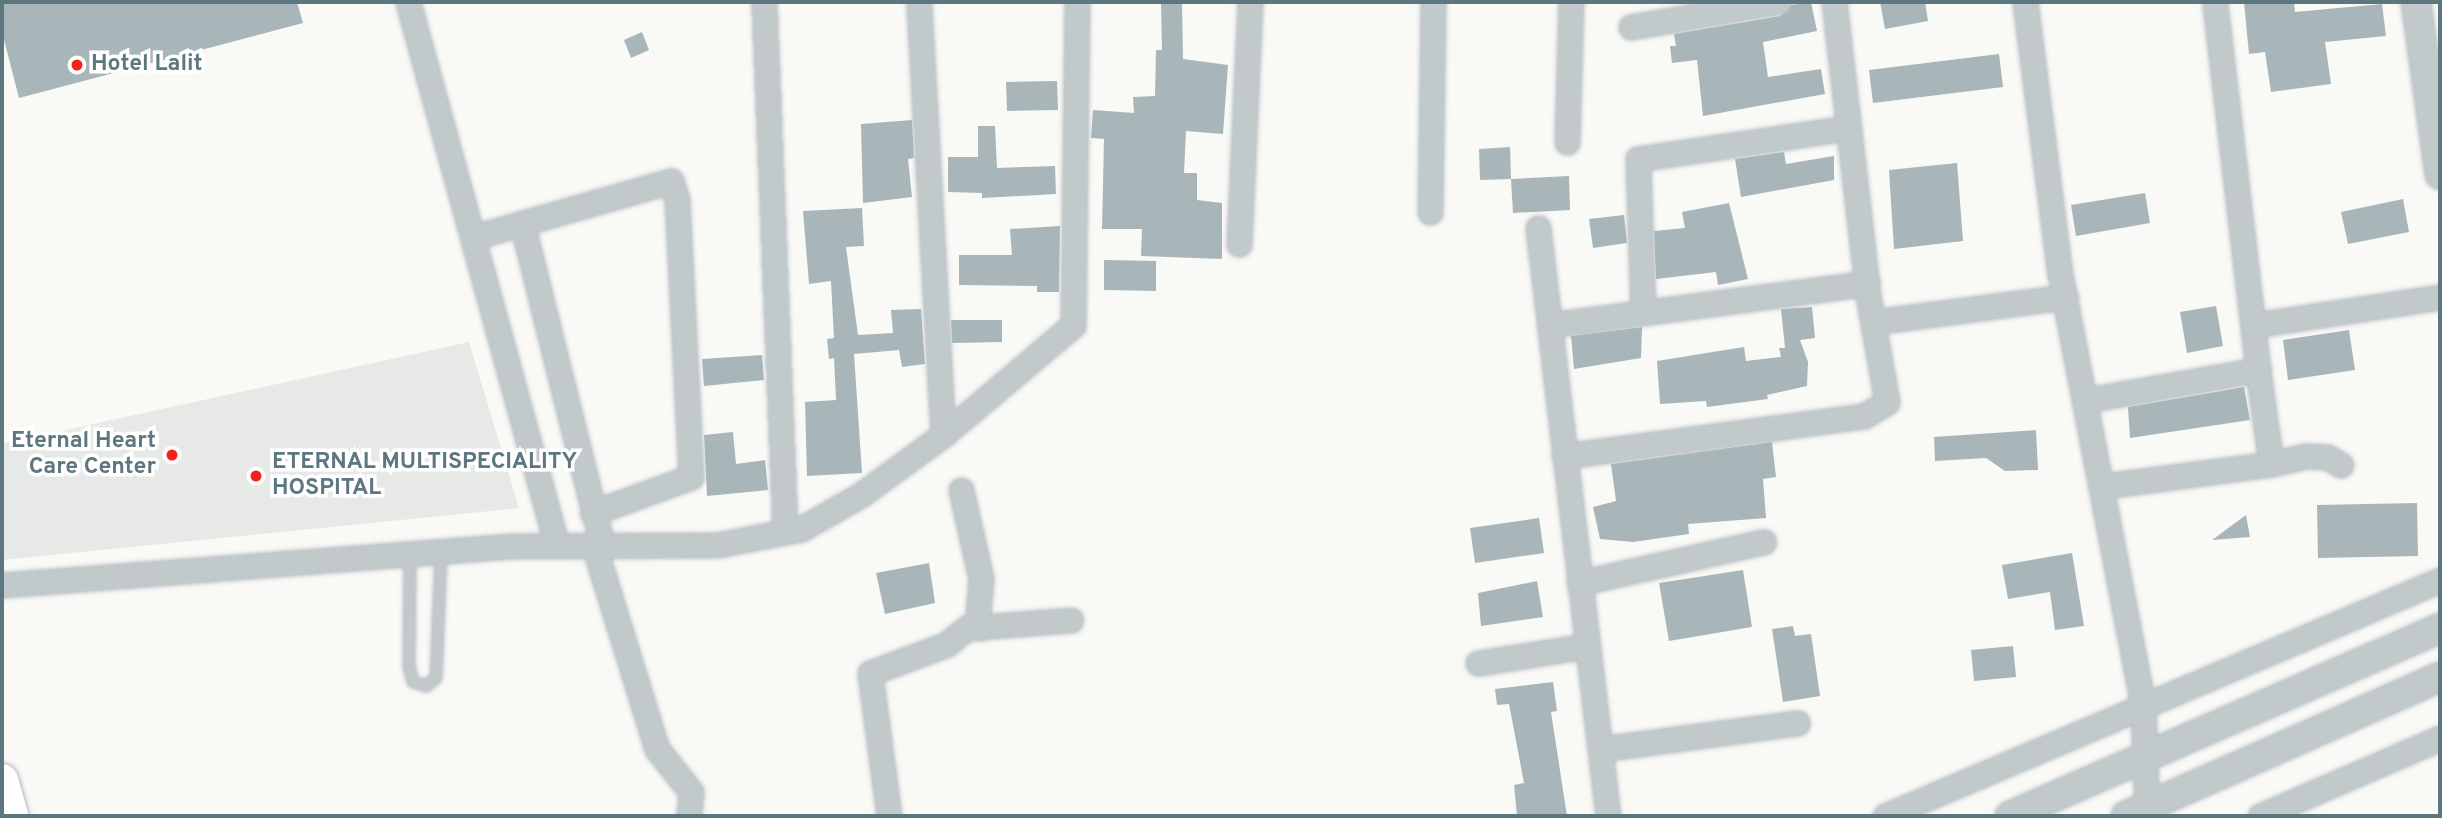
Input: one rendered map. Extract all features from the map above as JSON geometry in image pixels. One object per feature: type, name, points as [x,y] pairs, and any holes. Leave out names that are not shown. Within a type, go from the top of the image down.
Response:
[{"type":"main road","points":[[2,780],[12,816]]},
{"type":"street","points":[[408,2],[556,546]]},
{"type":"street","points":[[764,2],[785,532]]},
{"type":"street","points":[[919,2],[943,435]]},
{"type":"street","points":[[2,585],[441,551],[556,546],[599,548],[717,545],[801,529],[862,494],[943,435],[1073,325],[1077,2]]},
{"type":"street","points":[[1239,244],[1250,2]]},
{"type":"street","points":[[1430,212],[1433,2]]},
{"type":"street","points":[[1567,142],[1570,2]]},
{"type":"street","points":[[1631,27],[1778,2]]},
{"type":"street","points":[[1564,456],[1864,416],[1887,402],[1867,282],[1834,2]]},
{"type":"street","points":[[2025,2],[2065,297],[2104,486],[2143,706],[2146,754],[2140,813]]},
{"type":"street","points":[[2215,2],[2271,464]]},
{"type":"street","points":[[2416,2],[2440,174]]},
{"type":"street","points":[[1643,313],[1638,159],[1849,128]]},
{"type":"street","points":[[474,237],[671,181],[677,200],[691,477],[592,513]]},
{"type":"street","points":[[522,223],[599,548],[657,749],[691,792],[689,816]]},
{"type":"street","points":[[1538,228],[1608,816]]},
{"type":"street","points":[[1550,325],[1867,282]]},
{"type":"street","points":[[1873,322],[2065,297]]},
{"type":"street","points":[[2255,325],[2440,297]]},
{"type":"street","points":[[2087,400],[2258,370]]},
{"type":"street","points":[[2104,486],[2271,464],[2307,456],[2327,457],[2341,465]]},
{"type":"street","points":[[961,490],[981,579],[977,625],[981,628]]},
{"type":"street","points":[[1579,583],[1763,542]]},
{"type":"street","points":[[1885,816],[2440,580]]},
{"type":"street","points":[[889,816],[870,673],[947,644],[967,628],[1071,620]]},
{"type":"street","points":[[2010,816],[2146,754],[2440,628]]},
{"type":"street","points":[[1478,663],[1587,646]]},
{"type":"street","points":[[2140,813],[2440,677]]},
{"type":"street","points":[[1601,749],[1797,723]]},
{"type":"street","points":[[2260,816],[2440,738]]},
{"type":"lane","points":[[410,554],[409,666],[413,682],[426,687],[436,678],[441,551]]},
{"type":"shaded area","name":"ETERNAL MULTISPECIALITY HOSPITAL","points":[[469,342],[519,508],[2,560],[2,444]]},
{"type":"building","name":"Hotel Lalit","points":[[2,2],[297,2],[303,23],[19,98],[2,32]]},
{"type":"building","points":[[1161,2],[1182,2],[1183,59],[1228,65],[1223,134],[1186,131],[1184,173],[1197,173],[1197,200],[1222,203],[1222,259],[1141,256],[1142,229],[1102,229],[1104,139],[1091,138],[1093,110],[1134,113],[1133,97],[1155,96],[1156,50],[1162,50]]},
{"type":"building","points":[[1811,2],[1817,31],[1763,42],[1768,77],[1821,69],[1825,94],[1703,116],[1697,60],[1672,63],[1670,46],[1676,46],[1674,34],[1780,16],[1791,5]]},
{"type":"building","points":[[1880,2],[1925,2],[1928,21],[1885,29]]},
{"type":"building","points":[[2244,2],[2294,2],[2295,12],[2382,4],[2386,36],[2325,42],[2331,84],[2271,92],[2265,52],[2249,54]]},
{"type":"building","points":[[642,32],[649,50],[631,58],[624,40]]},
{"type":"building","points":[[1999,54],[2003,87],[1873,103],[1869,70]]},
{"type":"building","points":[[1057,81],[1058,110],[1007,111],[1006,82]]},
{"type":"building","points":[[912,120],[914,158],[908,159],[912,197],[863,203],[861,124]]},
{"type":"building","points":[[978,126],[995,126],[997,168],[1055,166],[1056,194],[982,198],[982,193],[948,192],[948,157],[978,157]]},
{"type":"building","points":[[1510,147],[1511,179],[1480,180],[1479,149]]},
{"type":"building","points":[[1784,152],[1786,164],[1834,156],[1834,180],[1741,197],[1735,159]]},
{"type":"building","points":[[1957,163],[1963,241],[1894,249],[1889,170]]},
{"type":"building","points":[[1569,176],[1570,210],[1513,213],[1511,179]]},
{"type":"building","points":[[2145,193],[2150,223],[2076,236],[2071,205]]},
{"type":"building","points":[[2403,199],[2409,232],[2348,244],[2341,212]]},
{"type":"building","points":[[1729,203],[1748,279],[1718,285],[1716,272],[1656,279],[1654,231],[1685,228],[1682,212]]},
{"type":"building","points":[[862,208],[864,246],[846,247],[858,335],[893,333],[891,310],[921,309],[925,364],[902,367],[899,350],[854,354],[862,473],[807,476],[805,402],[836,400],[834,358],[829,359],[827,339],[834,338],[831,281],[809,284],[803,211]]},
{"type":"building","points":[[1624,215],[1627,243],[1593,248],[1589,219]]},
{"type":"building","points":[[1060,226],[1059,292],[1037,292],[1037,286],[959,285],[959,255],[1012,255],[1010,229]]},
{"type":"building","points":[[1104,260],[1156,261],[1156,291],[1104,290]]},
{"type":"building","points":[[2216,306],[2223,346],[2187,353],[2180,312]]},
{"type":"building","points":[[1812,307],[1815,338],[1800,340],[1808,362],[1807,386],[1767,395],[1768,399],[1707,407],[1706,401],[1660,404],[1657,361],[1744,347],[1746,361],[1781,357],[1779,348],[1785,348],[1781,309]]},
{"type":"building","points":[[951,320],[1002,320],[1002,342],[952,343]]},
{"type":"building","points":[[1642,327],[1641,358],[1574,369],[1571,336]]},
{"type":"building","points":[[2349,330],[2355,370],[2288,380],[2283,340]]},
{"type":"building","points":[[762,355],[764,380],[704,386],[702,359]]},
{"type":"building","points":[[2244,387],[2250,420],[2130,438],[2128,407]]},
{"type":"building","points":[[2036,430],[2038,470],[2005,471],[1986,458],[1935,461],[1934,437]]},
{"type":"building","points":[[733,432],[736,464],[765,460],[768,490],[707,496],[704,435]]},
{"type":"building","points":[[1772,442],[1776,477],[1763,479],[1766,518],[1688,524],[1689,534],[1633,542],[1600,539],[1593,507],[1616,501],[1611,464]]},
{"type":"building","points":[[2417,503],[2418,556],[2318,558],[2317,505]]},
{"type":"building","points":[[2246,515],[2250,537],[2212,540]]},
{"type":"building","points":[[1539,518],[1544,553],[1475,563],[1470,528]]},
{"type":"building","points":[[2072,553],[2084,626],[2055,630],[2050,592],[2008,599],[2002,565]]},
{"type":"building","points":[[929,563],[935,603],[885,614],[876,573]]},
{"type":"building","points":[[1743,570],[1752,627],[1669,641],[1659,583]]},
{"type":"building","points":[[1537,581],[1543,617],[1481,626],[1478,593]]},
{"type":"building","points":[[1793,626],[1795,636],[1811,634],[1820,696],[1783,702],[1772,629]]},
{"type":"building","points":[[2013,646],[2016,677],[1974,681],[1971,650]]},
{"type":"building","points":[[1553,682],[1557,711],[1551,712],[1567,816],[1517,816],[1514,785],[1524,783],[1509,704],[1497,705],[1495,689]]},
{"type":"place","name":"Hotel Lalit","points":[[77,65]]},
{"type":"place","name":"Eternal Heart Care Center","points":[[172,455]]},
{"type":"place","name":"ETERNAL MULTISPECIALITY HOSPITAL","points":[[256,476]]}]
